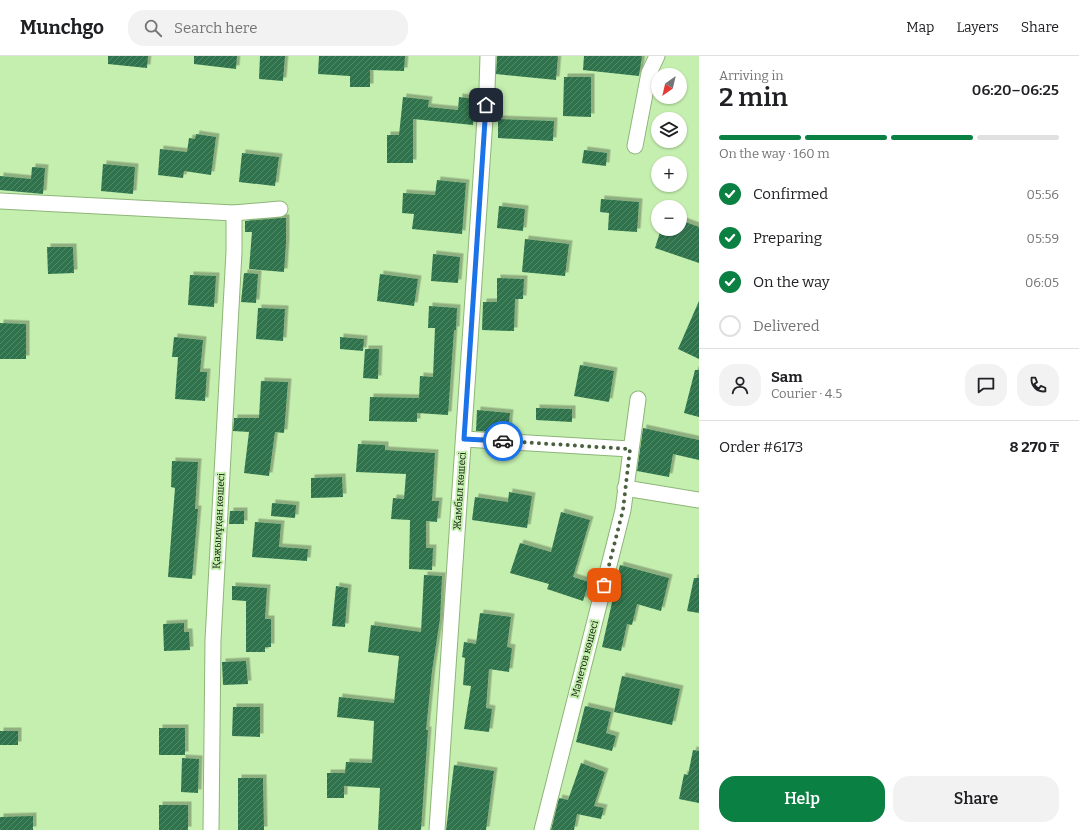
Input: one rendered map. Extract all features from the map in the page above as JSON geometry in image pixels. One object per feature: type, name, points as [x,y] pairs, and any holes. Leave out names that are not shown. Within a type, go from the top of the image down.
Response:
[{"type":"street","name":"Жамбыл көшесі","points":[[437,830],[464,439],[488,56]]},
{"type":"street","points":[[635,146],[649,73],[657,56]]},
{"type":"street","points":[[0,201],[234,213],[280,209]]},
{"type":"street","name":"Қажымұқан көшесі","points":[[211,830],[213,640],[234,252],[234,213]]},
{"type":"street","name":"Мәметов көшесі","points":[[542,830],[623,510],[630,449],[638,399]]},
{"type":"street","points":[[464,439],[630,449]]},
{"type":"street","points":[[625,488],[699,500]]},
{"type":"building","points":[[108,56],[148,56],[147,68],[108,64]]},
{"type":"building","points":[[194,56],[237,56],[236,69],[194,64]]},
{"type":"building","points":[[260,56],[285,56],[283,81],[259,79]]},
{"type":"building","points":[[319,56],[405,56],[404,71],[370,70],[370,87],[350,87],[350,76],[318,74]]},
{"type":"building","points":[[497,56],[558,56],[556,80],[496,74]]},
{"type":"building","points":[[584,56],[642,56],[639,76],[583,70]]},
{"type":"building","points":[[564,77],[591,77],[591,117],[563,116]]},
{"type":"building","points":[[403,97],[429,100],[428,107],[458,110],[459,97],[475,99],[473,125],[413,119],[413,163],[387,163],[387,135],[399,135]]},
{"type":"building","points":[[498,119],[554,121],[553,141],[498,138]]},
{"type":"building","points":[[196,134],[216,137],[211,175],[184,171],[183,178],[158,175],[160,149],[187,152],[189,138],[195,139]]},
{"type":"building","points":[[584,150],[607,153],[606,166],[582,163]]},
{"type":"building","points":[[242,153],[279,157],[275,186],[239,182]]},
{"type":"building","points":[[103,164],[135,167],[133,194],[101,191]]},
{"type":"building","points":[[32,167],[45,168],[43,194],[0,190],[0,176],[31,179]]},
{"type":"building","points":[[437,180],[466,183],[462,234],[412,229],[414,214],[402,213],[403,193],[435,195]]},
{"type":"building","points":[[601,199],[639,202],[637,232],[608,230],[609,213],[600,212]]},
{"type":"building","points":[[499,206],[525,209],[523,231],[497,228]]},
{"type":"building","points":[[286,218],[284,272],[249,269],[252,232],[245,232],[245,221]]},
{"type":"building","points":[[687,223],[699,227],[699,263],[655,248],[659,236],[687,236]]},
{"type":"building","points":[[525,239],[569,244],[565,276],[522,272]]},
{"type":"building","points":[[47,247],[73,247],[74,273],[48,274]]},
{"type":"building","points":[[433,254],[460,257],[458,283],[431,281]]},
{"type":"building","points":[[244,273],[258,274],[256,303],[241,302]]},
{"type":"building","points":[[380,274],[418,279],[414,306],[377,301]]},
{"type":"building","points":[[190,275],[216,276],[214,307],[188,305]]},
{"type":"building","points":[[497,278],[524,279],[523,299],[515,299],[514,331],[482,330],[483,302],[497,302]]},
{"type":"building","points":[[699,301],[699,359],[678,349]]},
{"type":"building","points":[[429,306],[457,308],[448,415],[417,413],[417,422],[369,421],[370,397],[419,398],[420,376],[433,377],[435,328],[428,328]]},
{"type":"building","points":[[258,308],[285,309],[283,341],[256,339]]},
{"type":"building","points":[[0,323],[26,324],[26,359],[0,359]]},
{"type":"building","points":[[174,337],[203,340],[200,372],[207,372],[205,401],[175,399],[178,357],[172,357]]},
{"type":"building","points":[[340,337],[364,339],[363,351],[340,349]]},
{"type":"building","points":[[365,349],[379,349],[378,379],[363,378]]},
{"type":"building","points":[[580,365],[614,371],[609,402],[574,396]]},
{"type":"building","points":[[695,370],[699,370],[699,417],[684,413]]},
{"type":"building","points":[[261,381],[288,382],[284,433],[275,432],[269,476],[244,473],[249,432],[233,431],[234,418],[259,418]]},
{"type":"building","points":[[536,408],[572,409],[572,422],[536,420]]},
{"type":"building","points":[[477,410],[510,413],[508,433],[476,431]]},
{"type":"building","points":[[643,428],[699,440],[699,460],[673,454],[669,477],[637,471]]},
{"type":"building","points":[[358,444],[385,445],[385,450],[435,453],[432,501],[439,501],[437,522],[426,521],[426,548],[433,548],[432,570],[409,569],[410,520],[391,519],[393,498],[404,499],[406,474],[356,472]]},
{"type":"building","points":[[172,461],[198,462],[195,509],[198,509],[192,579],[168,577],[175,488],[171,487]]},
{"type":"building","points":[[342,477],[343,497],[311,498],[311,478]]},
{"type":"building","points":[[509,492],[532,496],[527,528],[472,520],[475,497],[508,502]]},
{"type":"building","points":[[272,503],[296,505],[295,518],[271,516]]},
{"type":"building","points":[[230,511],[244,511],[244,524],[229,524]]},
{"type":"building","points":[[561,512],[590,520],[573,577],[589,582],[583,601],[547,589],[549,584],[510,573],[520,543],[551,552]]},
{"type":"building","points":[[255,522],[281,524],[279,547],[308,549],[307,561],[252,557]]},
{"type":"building","points":[[620,565],[669,578],[661,611],[637,604],[632,625],[627,624],[621,651],[602,647]]},
{"type":"building","points":[[424,575],[442,576],[440,619],[432,671],[426,730],[428,730],[421,830],[378,830],[380,788],[344,786],[344,798],[327,798],[327,773],[345,773],[346,762],[372,763],[374,721],[337,717],[339,697],[394,703],[399,656],[368,652],[371,625],[421,632]]},
{"type":"building","points":[[694,578],[699,578],[699,613],[687,611]]},
{"type":"building","points":[[232,586],[267,588],[265,619],[271,619],[271,647],[265,647],[265,652],[246,652],[246,601],[232,600]]},
{"type":"building","points":[[336,586],[348,588],[345,627],[332,626]]},
{"type":"building","points":[[480,613],[511,617],[507,647],[512,648],[509,672],[489,669],[486,708],[492,709],[489,732],[464,729],[471,686],[463,685],[465,658],[462,657],[464,642],[476,644]]},
{"type":"building","points":[[184,623],[184,632],[189,632],[190,650],[164,651],[163,624]]},
{"type":"building","points":[[246,661],[248,684],[223,685],[222,662]]},
{"type":"building","points":[[622,676],[680,689],[672,725],[614,712]]},
{"type":"building","points":[[585,706],[611,712],[606,733],[616,736],[612,751],[576,742]]},
{"type":"building","points":[[233,707],[260,707],[260,737],[232,736]]},
{"type":"building","points":[[159,728],[185,728],[185,755],[159,755]]},
{"type":"building","points":[[0,731],[18,731],[18,745],[0,745]]},
{"type":"building","points":[[693,750],[699,751],[699,803],[679,799],[684,774],[688,775]]},
{"type":"building","points":[[182,758],[199,759],[198,793],[181,792]]},
{"type":"building","points":[[581,763],[605,772],[594,806],[604,808],[601,819],[577,814],[574,830],[551,830],[559,798],[568,800]]},
{"type":"building","points":[[454,765],[494,771],[486,830],[446,830]]},
{"type":"building","points":[[238,778],[263,778],[264,830],[238,830]]},
{"type":"building","points":[[159,805],[188,805],[188,830],[159,830]]},
{"type":"building","points":[[33,816],[33,830],[0,830],[0,817]]},
{"type":"way so far","points":[[503,441],[630,449],[623,510],[604,585]]},
{"type":"route","points":[[486,105],[464,439],[503,441]]}]
